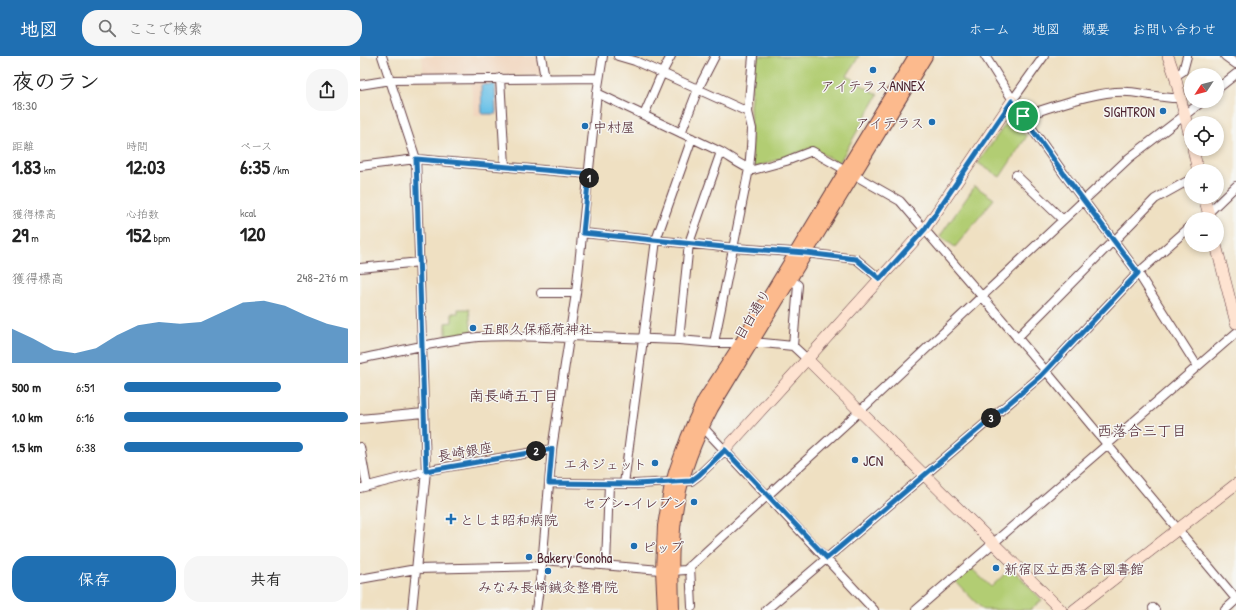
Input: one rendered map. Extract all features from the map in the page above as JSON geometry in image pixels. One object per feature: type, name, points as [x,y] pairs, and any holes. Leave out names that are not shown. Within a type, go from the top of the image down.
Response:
[{"type":"main road","name":"目白通り","points":[[664,610],[667,570],[678,499],[677,482],[695,442],[699,422],[712,408],[746,343],[850,172],[915,56]]},
{"type":"main road","name":"目白通り","points":[[850,172],[926,56]]},
{"type":"main road","name":"目白通り","points":[[746,343],[790,279],[801,253]]},
{"type":"main road","name":"目白通り","points":[[667,570],[673,610]]},
{"type":"street","points":[[382,56],[416,159],[426,471],[412,610]]},
{"type":"street","points":[[541,56],[545,78]]},
{"type":"street","points":[[536,610],[542,563],[552,449],[576,293],[597,93],[603,56]]},
{"type":"street","points":[[618,56],[635,61],[748,112]]},
{"type":"street","points":[[644,115],[671,56]]},
{"type":"street","points":[[681,133],[698,89],[715,56]]},
{"type":"street","points":[[714,344],[749,169],[752,129],[748,112],[753,56]]},
{"type":"street","points":[[985,56],[1012,101],[1138,273],[1197,366]]},
{"type":"street","points":[[549,483],[624,484],[677,482],[691,481],[699,475],[725,450],[808,360],[925,229],[1044,56]]},
{"type":"street","points":[[1168,56],[1175,76],[1185,116],[1195,108]]},
{"type":"street","points":[[1175,76],[1183,71],[1187,56]]},
{"type":"street","points":[[1225,56],[1236,64]]},
{"type":"street","points":[[1224,84],[1236,74]]},
{"type":"street","points":[[500,78],[505,166]]},
{"type":"street","points":[[360,85],[391,80],[599,78]]},
{"type":"street","points":[[1023,116],[1062,104],[1105,94],[1128,92],[1180,98]]},
{"type":"street","points":[[597,93],[721,152],[749,169],[753,170],[786,162],[812,151],[900,201],[1046,371],[1236,600],[1224,610]]},
{"type":"street","points":[[360,579],[416,569],[542,563],[686,570],[860,411],[1084,200],[1142,148],[1184,117]]},
{"type":"street","points":[[624,484],[656,240],[692,138]]},
{"type":"street","points":[[679,340],[689,243],[721,152]]},
{"type":"street","points":[[360,166],[416,159],[589,174]]},
{"type":"street","points":[[1016,175],[1063,220]]},
{"type":"street","points":[[1017,338],[1155,199],[1184,183]]},
{"type":"street","points":[[1212,212],[1236,186]]},
{"type":"street","points":[[766,610],[1046,371],[1138,273],[1184,232]]},
{"type":"street","points":[[583,233],[856,259],[880,279]]},
{"type":"street","points":[[1218,252],[1236,323]]},
{"type":"street","points":[[360,268],[420,262]]},
{"type":"street","points":[[790,279],[798,285],[793,346]]},
{"type":"street","points":[[541,293],[576,293]]},
{"type":"street","points":[[916,610],[1236,333]]},
{"type":"street","points":[[360,359],[422,346],[477,337],[527,336],[679,340],[714,344],[746,343],[793,346],[925,474],[1061,610]]},
{"type":"street","points":[[360,419],[424,413]]},
{"type":"street","points":[[699,422],[874,610]]},
{"type":"street","points":[[360,447],[363,487]]},
{"type":"street","name":"長崎銀座","points":[[363,487],[426,471],[552,449]]},
{"type":"street","points":[[606,565],[610,484]]},
{"type":"street","points":[[1074,610],[1236,484]]},
{"type":"street","points":[[690,566],[692,607]]},
{"type":"shaded area","points":[[422,56],[537,56],[541,74],[424,76]]},
{"type":"shaded area","points":[[498,81],[499,115],[474,116],[471,84],[475,82]]},
{"type":"green space","points":[[755,56],[859,56],[847,76],[878,95],[839,163],[811,148],[753,168],[750,107]]},
{"type":"green space","points":[[1007,122],[1027,136],[1000,177],[978,163]]},
{"type":"green space","points":[[975,186],[994,199],[955,247],[940,236]]},
{"type":"green space","points":[[458,309],[469,309],[472,335],[446,339],[446,323],[452,322],[452,313],[458,313]]},
{"type":"green space","points":[[970,567],[991,587],[1011,568],[1042,600],[1030,610],[983,610],[955,581]]},
{"type":"water","points":[[495,84],[496,114],[482,114],[481,85]]},
{"type":"place","name":"アイテラスANNEX","points":[[873,70]]},
{"type":"place","name":"SIGHTRON","points":[[1163,111]]},
{"type":"place","name":"アイテラス","points":[[932,122]]},
{"type":"place","name":"中村屋","points":[[585,126]]},
{"type":"place","name":"五郎久保稲荷神社","points":[[473,328]]},
{"type":"place","name":"JCN","points":[[855,460]]},
{"type":"place","name":"エネジェット","points":[[655,463]]},
{"type":"place","name":"セブン-イレブン","points":[[694,502]]},
{"type":"place","name":"としま昭和病院","points":[[451,519]]},
{"type":"place","name":"ピップ","points":[[634,546]]},
{"type":"place","name":"Bakery Conoha","points":[[529,557]]},
{"type":"place","name":"新宿区立西落合図書館","points":[[996,568]]},
{"type":"place","name":"みなみ長崎鍼灸整骨院","points":[[548,571]]},
{"type":"district","name":"南長崎五丁目","points":[[514,395]]},
{"type":"district","name":"西落合三丁目","points":[[1142,430]]},
{"type":"route","points":[[1012,101],[1023,116],[1138,273],[1041,376],[827,558],[725,450],[691,481],[636,484],[549,483],[552,449],[426,471],[416,159],[589,174],[583,233],[734,248],[806,253],[856,259],[880,279],[925,229],[1012,101]]}]
